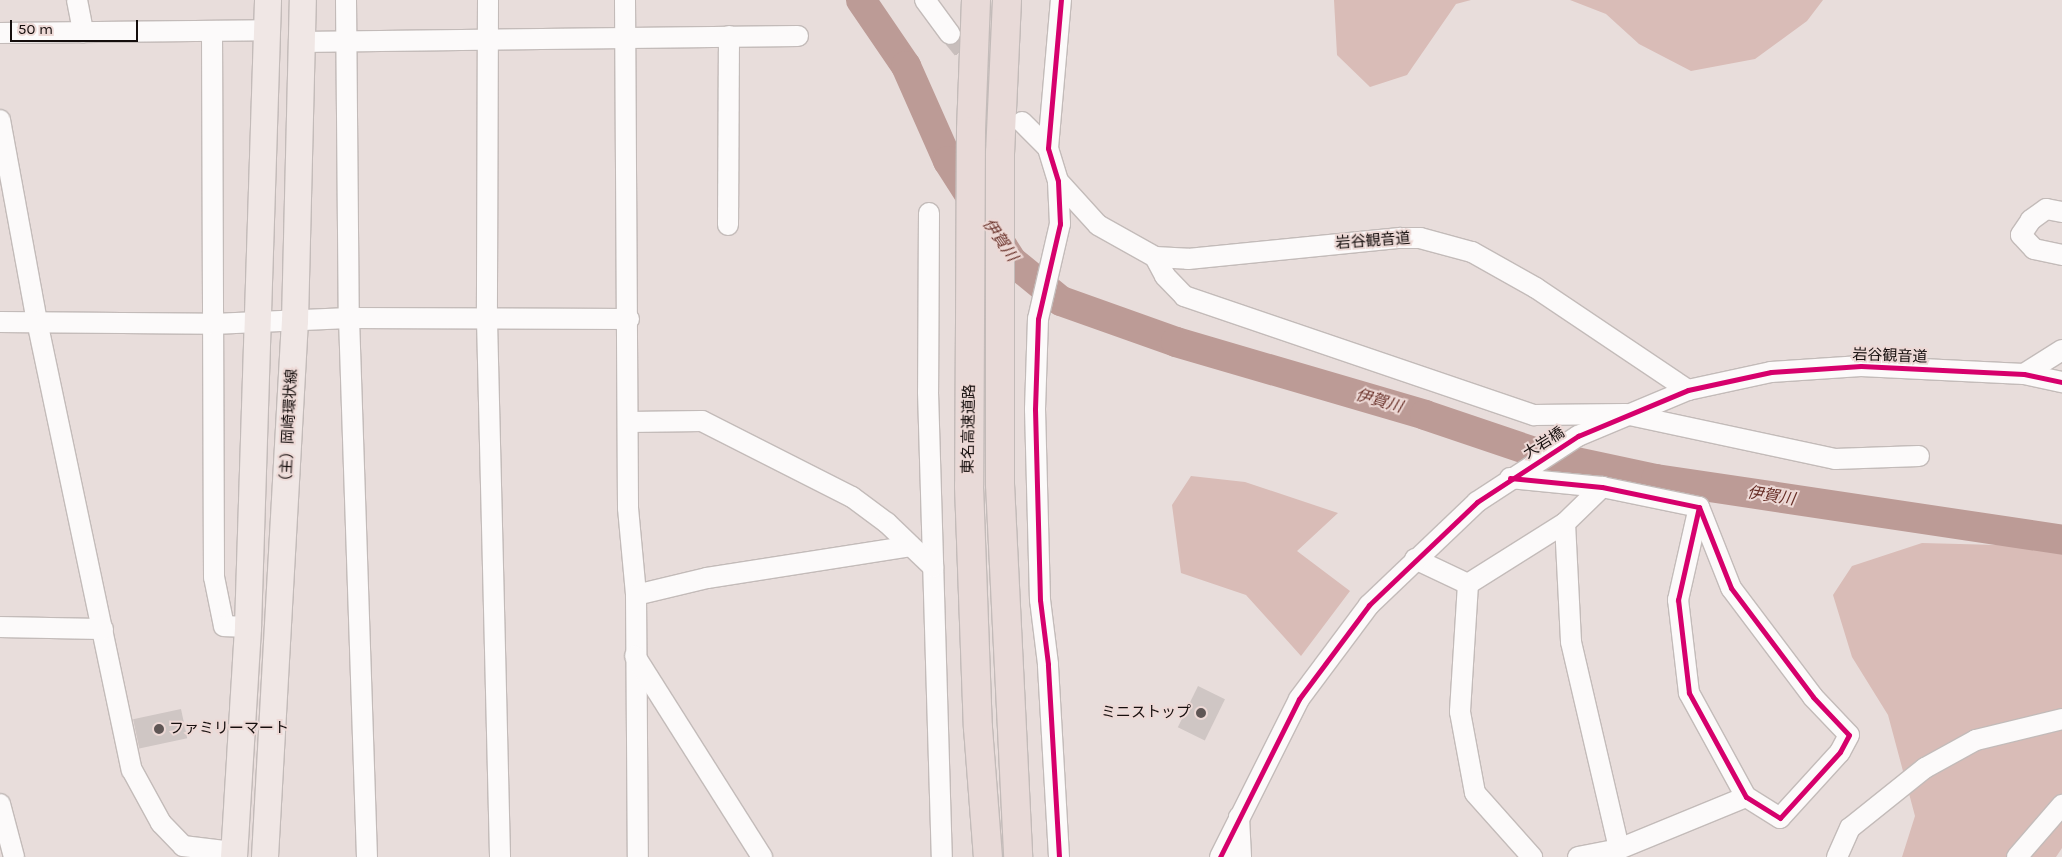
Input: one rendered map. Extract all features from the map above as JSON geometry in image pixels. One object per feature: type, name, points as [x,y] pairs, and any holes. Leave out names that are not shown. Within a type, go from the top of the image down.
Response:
[{"type":"highway","name":"東名高速道路","points":[[976,0],[971,131],[972,235],[969,486],[978,728],[988,857]]},
{"type":"highway","name":"東名高速道路","points":[[1007,0],[1000,153],[1000,484],[1018,857]]},
{"type":"main road","points":[[233,855],[248,627],[260,322],[268,0]]},
{"type":"main road","name":"（主）岡崎環状線","points":[[266,857],[296,321],[300,42],[303,0]]},
{"type":"street","points":[[77,0],[83,32]]},
{"type":"street","points":[[346,0],[349,318],[367,857]]},
{"type":"street","points":[[488,0],[487,320],[500,857]]},
{"type":"street","points":[[625,0],[629,319],[628,508],[636,595],[638,857]]},
{"type":"street","points":[[925,0],[950,34]]},
{"type":"street","points":[[1059,857],[1048,664],[1040,600],[1035,409],[1038,319],[1057,251],[1058,181],[1048,148],[1062,0]]},
{"type":"street","points":[[0,33],[267,30]]},
{"type":"street","points":[[212,31],[214,577],[224,626],[248,627]]},
{"type":"street","points":[[728,36],[728,225]]},
{"type":"street","points":[[300,42],[798,36]]},
{"type":"street","points":[[0,120],[37,321],[132,770],[161,823],[184,852],[233,855]]},
{"type":"street","points":[[1022,122],[1048,148]]},
{"type":"street","name":"岩谷観音道","points":[[1058,181],[1098,225],[1155,257],[1188,259],[1400,238],[1438,242],[1472,252],[1536,288],[1688,390],[1771,372],[1861,366],[2024,374],[2062,382]]},
{"type":"street","points":[[2062,212],[2046,209],[2031,220],[2022,236],[2034,249],[2062,255]]},
{"type":"street","points":[[929,212],[939,853]]},
{"type":"street","points":[[1155,257],[1165,276],[1184,296],[1534,415],[1625,414],[1834,459],[1919,456]]},
{"type":"street","points":[[0,322],[213,324],[349,318],[487,320],[629,319]]},
{"type":"street","points":[[2024,374],[2062,350]]},
{"type":"street","name":"大岩橋","points":[[1220,857],[1239,813],[1298,698],[1369,605],[1416,558],[1516,474],[1578,436],[1625,414],[1688,390]]},
{"type":"street","points":[[629,422],[702,421],[852,497],[934,567]]},
{"type":"street","points":[[1516,474],[1602,487],[1699,507]]},
{"type":"street","points":[[1468,584],[1565,523],[1602,487]]},
{"type":"street","points":[[1699,507],[1731,588],[1812,697],[1849,735],[1840,752],[1780,818],[1746,797],[1690,693],[1678,600],[1699,507]]},
{"type":"street","points":[[1565,523],[1571,642],[1619,849]]},
{"type":"street","points":[[636,595],[707,578],[911,546]]},
{"type":"street","points":[[1416,558],[1468,584]]},
{"type":"street","points":[[1468,584],[1460,712],[1475,793],[1532,857]]},
{"type":"street","points":[[0,627],[102,629]]},
{"type":"street","points":[[635,656],[762,857]]},
{"type":"street","points":[[1836,857],[1850,828],[1926,768],[1976,740],[2062,719]]},
{"type":"street","points":[[1578,857],[1619,849],[1746,797]]},
{"type":"street","points":[[0,804],[14,857]]},
{"type":"street","points":[[2025,854],[2062,805]]},
{"type":"street","points":[[1239,813],[1241,857]]},
{"type":"shaded area","points":[[1334,0],[1471,0],[1456,4],[1407,75],[1370,87],[1337,55]]},
{"type":"shaded area","points":[[1570,0],[1823,0],[1807,21],[1755,59],[1691,71],[1639,44],[1606,14]]},
{"type":"shaded area","points":[[1191,476],[1245,482],[1338,513],[1297,551],[1350,591],[1301,656],[1246,595],[1181,573],[1172,505]]},
{"type":"shaded area","points":[[1922,543],[2035,546],[2062,551],[2062,848],[2056,857],[1902,857],[1915,816],[1888,715],[1852,657],[1833,595],[1852,566]]},
{"type":"building","name":"ミニストップ","points":[[1198,686],[1225,699],[1205,740],[1178,727]]},
{"type":"building","name":"ファミリーマート","points":[[181,709],[187,738],[139,749],[133,719]]},
{"type":"waterway","name":"伊賀川","points":[[861,0],[906,66],[948,161],[1012,261],[1061,301],[1176,342],[1425,415],[1543,455],[1656,479],[2062,540]]},
{"type":"tunnel","points":[[950,34],[1006,102]]},
{"type":"cycle path","points":[[1059,857],[1048,664],[1040,600],[1035,409],[1038,319],[1060,224],[1058,181],[1048,148],[1061,0]]},
{"type":"cycle path","points":[[1220,857],[1299,699],[1369,605],[1477,502],[1578,436],[1688,390],[1771,372],[1861,366],[2024,374],[2062,382]]},
{"type":"cycle path","points":[[1510,478],[1602,487],[1699,507],[1731,588],[1813,697],[1849,735],[1840,752],[1780,818],[1746,797],[1689,693],[1678,600],[1699,507]]},
{"type":"place","name":"ミニストップ","points":[[1201,713]]},
{"type":"place","name":"ファミリーマート","points":[[159,729]]}]
